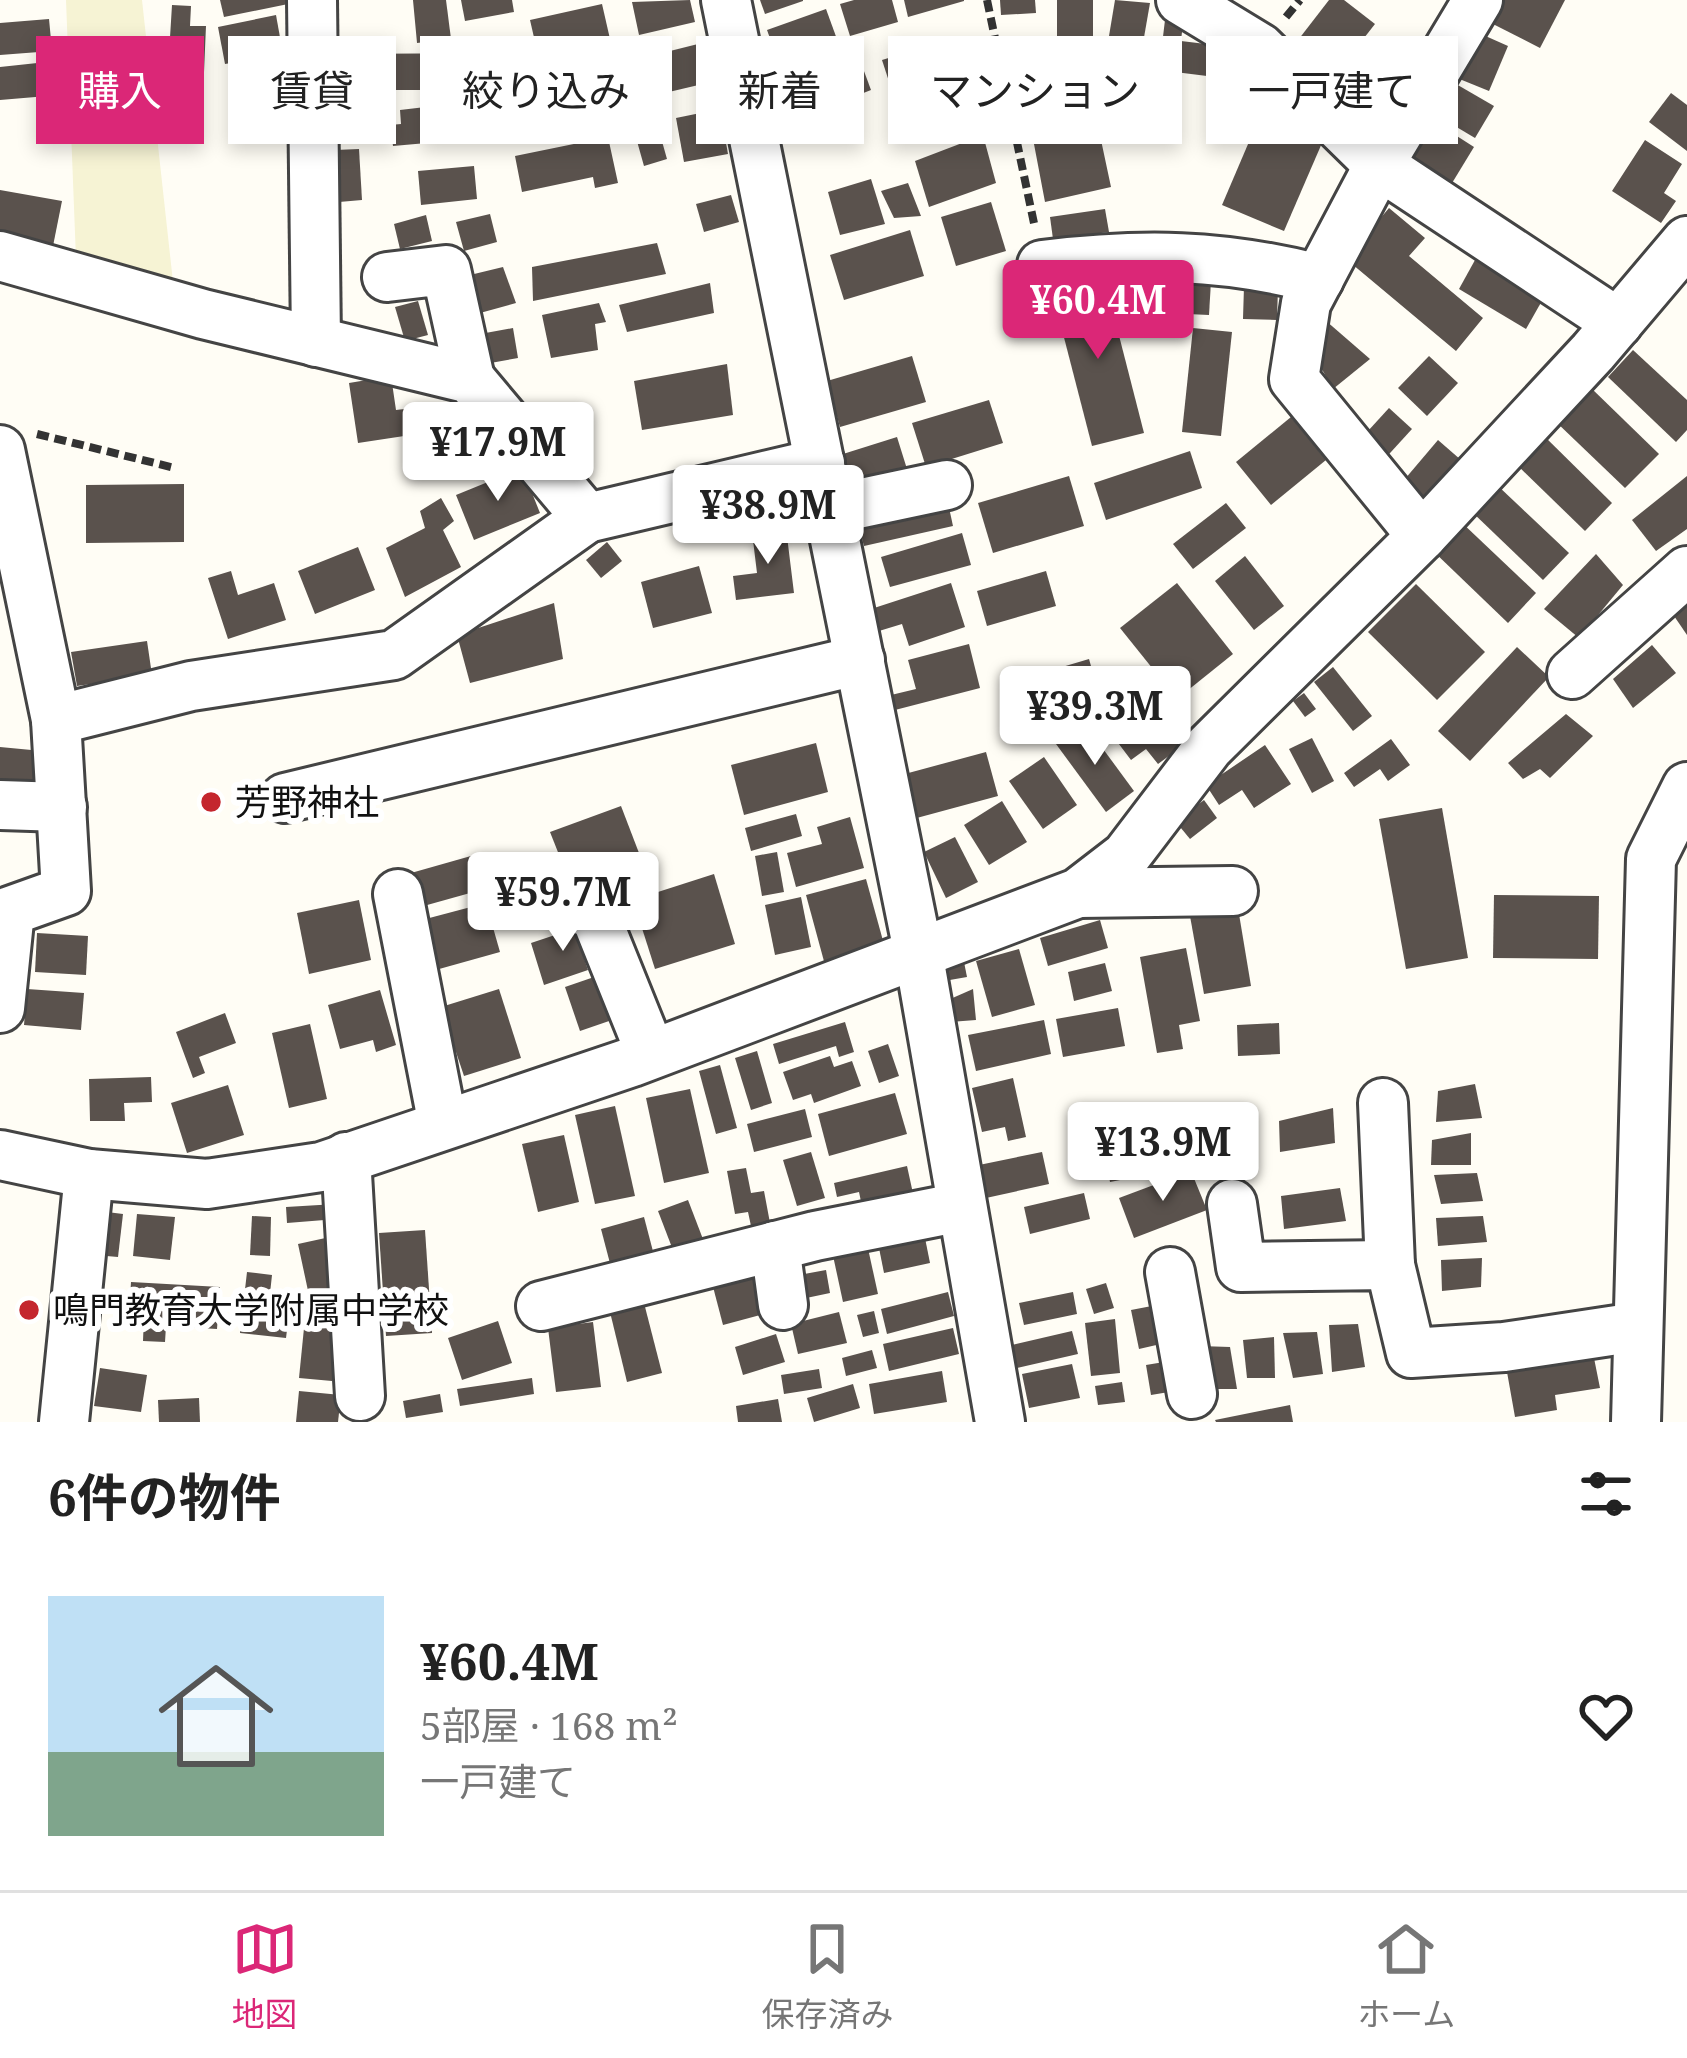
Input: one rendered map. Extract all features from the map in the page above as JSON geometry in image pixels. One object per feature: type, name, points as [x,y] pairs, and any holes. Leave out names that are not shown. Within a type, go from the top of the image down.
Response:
[{"type":"street","points":[[311,0],[316,342]]},
{"type":"street","points":[[726,0],[918,951],[1000,1422]]},
{"type":"street","points":[[1181,0],[1260,48],[1379,165],[1618,323]]},
{"type":"street","points":[[1422,536],[1294,379],[1306,303],[1379,165],[1478,0]]},
{"type":"street","points":[[0,1155],[88,1174],[208,1184],[321,1167],[651,1054],[1078,893],[1126,856],[1209,747],[1422,536],[1687,241]]},
{"type":"street","points":[[1042,265],[1139,253],[1252,262],[1319,279]]},
{"type":"street","points":[[0,256],[470,379]]},
{"type":"street","points":[[387,277],[446,270],[470,379],[587,518]]},
{"type":"street","points":[[0,1008],[10,911],[66,891],[56,720],[9,444]]},
{"type":"street","points":[[56,720],[191,686],[394,655],[587,518],[825,487],[946,484]]},
{"type":"street","points":[[1572,674],[1687,572]]},
{"type":"street","points":[[285,798],[860,660]]},
{"type":"street","points":[[1636,1422],[1652,860],[1687,787]]},
{"type":"street","points":[[0,805],[62,807]]},
{"type":"street","points":[[1078,893],[1232,891]]},
{"type":"street","points":[[398,894],[443,1125]]},
{"type":"street","points":[[571,906],[595,915],[651,1054]]},
{"type":"street","points":[[1383,1103],[1390,1265],[1412,1353],[1504,1347],[1637,1327]]},
{"type":"street","points":[[346,1157],[360,1396]]},
{"type":"street","points":[[64,1422],[88,1174]]},
{"type":"street","points":[[1232,1204],[1241,1267]]},
{"type":"street","points":[[541,1306],[775,1246],[961,1207]]},
{"type":"street","points":[[775,1246],[783,1305]]},
{"type":"street","points":[[1192,1394],[1153,1277],[1241,1267],[1390,1265]]},
{"type":"path","points":[[987,0],[1042,265]]},
{"type":"path","points":[[9,444],[36,434],[175,468]]},
{"type":"shaded area","points":[[66,0],[142,0],[146,36],[67,36]]},
{"type":"shaded area","points":[[72,144],[158,144],[173,282],[76,259]]},
{"type":"building","points":[[220,0],[298,0],[298,2],[224,17]]},
{"type":"building","points":[[413,0],[446,0],[451,36],[420,36],[417,43]]},
{"type":"building","points":[[461,0],[512,0],[514,12],[465,21]]},
{"type":"building","points":[[690,0],[695,22],[639,35],[632,2]]},
{"type":"building","points":[[760,0],[803,0],[803,1],[765,14]]},
{"type":"building","points":[[892,0],[898,22],[850,36],[840,4]]},
{"type":"building","points":[[904,0],[964,0],[964,1],[908,17]]},
{"type":"building","points":[[1000,0],[1035,0],[1036,13],[1001,15]]},
{"type":"building","points":[[1057,0],[1093,0],[1093,36],[1057,36]]},
{"type":"building","points":[[1115,0],[1150,3],[1144,36],[1109,36]]},
{"type":"building","points":[[1329,0],[1344,0],[1375,24],[1366,36],[1301,36]]},
{"type":"building","points":[[1498,0],[1565,0],[1540,48],[1487,21]]},
{"type":"building","points":[[602,4],[609,36],[534,36],[530,20]]},
{"type":"building","points":[[172,5],[191,6],[190,26],[206,26],[204,72],[204,36],[170,36]]},
{"type":"building","points":[[826,9],[836,36],[769,36],[767,30]]},
{"type":"building","points":[[276,15],[280,36],[228,36],[225,64],[218,27]]},
{"type":"building","points":[[49,19],[51,36],[36,36],[36,52],[0,55],[0,23]]},
{"type":"building","points":[[1165,20],[1183,23],[1182,36],[1163,36]]},
{"type":"building","points":[[1481,34],[1508,46],[1489,91],[1458,76]]},
{"type":"building","points":[[1182,41],[1206,44],[1206,76],[1182,73]]},
{"type":"building","points":[[696,44],[696,86],[672,91],[672,50]]},
{"type":"building","points":[[420,53],[420,90],[396,90],[396,54]]},
{"type":"building","points":[[36,63],[36,97],[0,100],[0,67]]},
{"type":"building","points":[[1458,85],[1494,106],[1475,138],[1458,128]]},
{"type":"building","points":[[1671,93],[1687,105],[1687,151],[1649,122]]},
{"type":"building","points":[[420,108],[420,144],[393,146],[396,124],[401,124],[400,110]]},
{"type":"building","points":[[696,114],[696,144],[726,144],[728,154],[684,162],[676,118]]},
{"type":"building","points":[[1458,137],[1474,147],[1449,188],[1410,164],[1422,144],[1458,144]]},
{"type":"building","points":[[1645,140],[1682,164],[1664,193],[1676,201],[1661,223],[1612,191]]},
{"type":"building","points":[[574,144],[610,144],[618,183],[595,188],[593,177],[522,192],[515,156]]},
{"type":"building","points":[[638,144],[663,144],[667,159],[644,166]]},
{"type":"building","points":[[959,144],[985,144],[996,183],[929,207],[915,161]]},
{"type":"building","points":[[1034,144],[1102,144],[1111,187],[1045,202]]},
{"type":"building","points":[[1248,144],[1322,144],[1284,231],[1222,205]]},
{"type":"building","points":[[359,149],[362,200],[339,202],[335,150]]},
{"type":"building","points":[[474,166],[477,199],[421,205],[418,171]]},
{"type":"building","points":[[871,179],[885,224],[840,235],[828,192]]},
{"type":"building","points":[[908,183],[921,216],[894,218],[881,191]]},
{"type":"building","points":[[0,190],[62,201],[53,246],[0,236]]},
{"type":"building","points":[[731,195],[739,222],[704,232],[696,204]]},
{"type":"building","points":[[991,202],[1006,251],[956,266],[941,217]]},
{"type":"building","points":[[1389,208],[1425,238],[1409,256],[1483,318],[1456,351],[1346,259]]},
{"type":"building","points":[[1105,209],[1109,232],[1053,239],[1050,217]]},
{"type":"building","points":[[490,214],[497,242],[464,251],[456,222]]},
{"type":"building","points":[[426,215],[432,241],[400,249],[394,224]]},
{"type":"building","points":[[910,230],[924,276],[844,300],[830,255]]},
{"type":"building","points":[[657,243],[666,274],[533,301],[532,267]]},
{"type":"building","points":[[1475,260],[1543,299],[1526,329],[1459,289]]},
{"type":"building","points":[[503,267],[516,303],[480,313],[470,275]]},
{"type":"building","points":[[1104,277],[1144,433],[1092,446],[1052,291]]},
{"type":"building","points":[[1167,278],[1211,281],[1209,315],[1166,313]]},
{"type":"building","points":[[710,283],[714,313],[627,332],[619,305]]},
{"type":"building","points":[[1244,286],[1278,287],[1277,320],[1243,319]]},
{"type":"building","points":[[418,301],[428,335],[405,341],[395,307]]},
{"type":"building","points":[[599,303],[606,322],[595,324],[598,350],[551,358],[542,315]]},
{"type":"building","points":[[1325,320],[1370,359],[1333,389],[1311,350]]},
{"type":"building","points":[[513,328],[518,358],[485,364],[480,334]]},
{"type":"building","points":[[1193,328],[1232,332],[1221,436],[1182,432]]},
{"type":"building","points":[[1633,350],[1687,400],[1687,430],[1676,442],[1608,377]]},
{"type":"building","points":[[912,356],[926,402],[840,427],[827,381]]},
{"type":"building","points":[[1429,356],[1458,383],[1427,416],[1398,388]]},
{"type":"building","points":[[727,364],[733,415],[642,430],[634,381]]},
{"type":"building","points":[[391,376],[396,410],[421,407],[424,433],[358,443],[349,383]]},
{"type":"building","points":[[1589,386],[1659,454],[1625,488],[1554,420]]},
{"type":"building","points":[[989,400],[1003,443],[926,467],[912,423]]},
{"type":"building","points":[[1389,408],[1412,429],[1380,464],[1357,443]]},
{"type":"building","points":[[1291,417],[1326,460],[1271,505],[1236,462]]},
{"type":"building","points":[[1540,432],[1612,503],[1585,531],[1513,461]]},
{"type":"building","points":[[897,437],[907,469],[854,487],[843,454]]},
{"type":"building","points":[[1438,440],[1461,460],[1422,506],[1399,486]]},
{"type":"building","points":[[1190,451],[1202,488],[1106,520],[1094,483]]},
{"type":"building","points":[[522,468],[540,513],[474,540],[456,495]]},
{"type":"building","points":[[1069,476],[1084,526],[993,553],[978,503]]},
{"type":"building","points":[[1687,476],[1687,529],[1656,551],[1632,520]]},
{"type":"building","points":[[184,484],[184,542],[86,543],[86,485]]},
{"type":"building","points":[[1497,485],[1569,553],[1543,580],[1471,511]]},
{"type":"building","points":[[789,488],[794,516],[732,528],[726,501]]},
{"type":"building","points":[[441,498],[454,521],[443,530],[461,567],[405,597],[386,548],[425,528],[420,511]]},
{"type":"building","points":[[948,503],[953,526],[864,546],[858,523]]},
{"type":"building","points":[[1226,503],[1246,528],[1193,569],[1173,544]]},
{"type":"building","points":[[1459,520],[1536,593],[1508,623],[1431,549]]},
{"type":"building","points":[[786,528],[794,593],[736,600],[733,576],[757,573],[752,532]]},
{"type":"building","points":[[962,533],[971,565],[890,587],[881,557]]},
{"type":"building","points":[[607,542],[622,561],[601,578],[586,560]]},
{"type":"building","points":[[358,547],[375,590],[315,614],[298,571]]},
{"type":"building","points":[[1596,554],[1623,585],[1579,638],[1544,609]]},
{"type":"building","points":[[1245,556],[1284,606],[1254,630],[1215,581]]},
{"type":"building","points":[[699,566],[712,613],[653,628],[641,582]]},
{"type":"building","points":[[231,571],[238,595],[274,583],[286,620],[228,639],[208,578]]},
{"type":"building","points":[[1046,571],[1056,606],[987,626],[977,591]]},
{"type":"building","points":[[951,583],[965,627],[909,646],[902,624],[879,631],[871,609]]},
{"type":"building","points":[[1177,583],[1233,654],[1177,699],[1120,628]]},
{"type":"building","points":[[1416,584],[1485,652],[1437,700],[1368,632]]},
{"type":"building","points":[[1687,601],[1687,635],[1672,613]]},
{"type":"building","points":[[554,603],[563,659],[470,683],[457,635]]},
{"type":"building","points":[[147,641],[152,675],[77,686],[71,652]]},
{"type":"building","points":[[969,644],[980,688],[895,710],[891,695],[916,689],[908,660]]},
{"type":"building","points":[[1652,645],[1676,673],[1633,708],[1613,679]]},
{"type":"building","points":[[1517,647],[1549,677],[1470,761],[1438,731]]},
{"type":"building","points":[[1089,659],[1101,701],[1028,723],[1015,681]]},
{"type":"building","points":[[1333,667],[1372,716],[1353,731],[1314,682]]},
{"type":"building","points":[[1139,690],[1181,747],[1158,764],[1146,749],[1131,760],[1100,719]]},
{"type":"building","points":[[1304,693],[1316,709],[1305,717],[1293,701]]},
{"type":"building","points":[[1566,714],[1593,736],[1550,778],[1540,769],[1523,779],[1508,763]]},
{"type":"building","points":[[1084,723],[1134,791],[1106,812],[1056,744]]},
{"type":"building","points":[[1312,738],[1334,781],[1312,793],[1289,749]]},
{"type":"building","points":[[1391,739],[1410,765],[1388,781],[1380,769],[1354,787],[1344,773]]},
{"type":"building","points":[[816,743],[828,792],[744,815],[731,765]]},
{"type":"building","points":[[1265,745],[1291,784],[1254,808],[1242,790],[1219,805],[1206,785]]},
{"type":"building","points":[[0,747],[42,751],[39,782],[0,779]]},
{"type":"building","points":[[986,752],[998,796],[913,819],[901,775]]},
{"type":"building","points":[[1044,757],[1077,805],[1043,829],[1009,781]]},
{"type":"building","points":[[1204,800],[1217,818],[1190,839],[1176,822]]},
{"type":"building","points":[[1002,801],[1027,842],[989,865],[964,825]]},
{"type":"building","points":[[621,806],[639,853],[569,880],[550,832]]},
{"type":"building","points":[[1442,808],[1468,958],[1406,969],[1379,819]]},
{"type":"building","points":[[796,814],[802,836],[751,851],[745,828]]},
{"type":"building","points":[[850,817],[864,868],[796,887],[787,853],[822,844],[817,827]]},
{"type":"building","points":[[955,837],[978,882],[946,898],[924,852]]},
{"type":"building","points":[[777,852],[784,892],[762,896],[755,856]]},
{"type":"building","points":[[478,854],[488,888],[420,907],[411,873]]},
{"type":"building","points":[[714,874],[735,944],[655,969],[633,900]]},
{"type":"building","points":[[866,879],[885,948],[825,965],[806,895]]},
{"type":"building","points":[[1494,895],[1599,896],[1598,959],[1493,958]]},
{"type":"building","points":[[801,897],[811,947],[775,955],[765,905]]},
{"type":"building","points":[[359,900],[371,960],[309,974],[297,913]]},
{"type":"building","points":[[486,903],[500,952],[432,971],[418,921]]},
{"type":"building","points":[[1238,908],[1251,986],[1204,994],[1190,916]]},
{"type":"building","points":[[1100,920],[1108,948],[1048,966],[1040,938]]},
{"type":"building","points":[[588,924],[595,944],[581,949],[588,970],[544,985],[531,943]]},
{"type":"building","points":[[37,933],[88,936],[86,975],[35,972]]},
{"type":"building","points":[[1186,948],[1200,1021],[1179,1025],[1183,1049],[1157,1053],[1140,957]]},
{"type":"building","points":[[1019,949],[1035,1005],[992,1017],[976,961]]},
{"type":"building","points":[[964,962],[967,977],[944,981],[942,965]]},
{"type":"building","points":[[1105,963],[1112,991],[1074,1001],[1068,972]]},
{"type":"building","points":[[597,976],[612,1020],[580,1031],[565,987]]},
{"type":"building","points":[[27,989],[84,993],[81,1030],[24,1025]]},
{"type":"building","points":[[499,989],[521,1058],[464,1076],[441,1007]]},
{"type":"building","points":[[973,989],[976,1020],[950,1022],[948,1000]]},
{"type":"building","points":[[380,990],[396,1045],[376,1052],[373,1040],[340,1049],[328,1005]]},
{"type":"building","points":[[1118,1008],[1125,1046],[1063,1057],[1056,1019]]},
{"type":"building","points":[[225,1013],[236,1043],[199,1057],[205,1073],[193,1078],[176,1032]]},
{"type":"building","points":[[1044,1020],[1051,1054],[976,1071],[968,1035]]},
{"type":"building","points":[[845,1022],[854,1052],[839,1057],[836,1046],[779,1064],[773,1044]]},
{"type":"building","points":[[1279,1023],[1280,1054],[1238,1056],[1237,1025]]},
{"type":"building","points":[[310,1024],[327,1099],[289,1108],[272,1033]]},
{"type":"building","points":[[888,1044],[899,1076],[879,1083],[868,1051]]},
{"type":"building","points":[[757,1051],[772,1103],[751,1110],[735,1058]]},
{"type":"building","points":[[830,1056],[834,1067],[852,1061],[861,1086],[814,1103],[811,1094],[793,1100],[783,1072]]},
{"type":"building","points":[[720,1065],[737,1128],[716,1134],[699,1071]]},
{"type":"building","points":[[151,1077],[152,1102],[124,1103],[125,1121],[90,1121],[89,1079]]},
{"type":"building","points":[[1013,1078],[1026,1137],[1008,1141],[1005,1127],[982,1132],[972,1088]]},
{"type":"building","points":[[1475,1084],[1482,1118],[1436,1122],[1438,1091]]},
{"type":"building","points":[[228,1085],[244,1135],[187,1153],[171,1103]]},
{"type":"building","points":[[690,1089],[709,1173],[664,1183],[646,1098]]},
{"type":"building","points":[[895,1093],[907,1134],[829,1156],[818,1114]]},
{"type":"building","points":[[615,1106],[635,1196],[595,1204],[575,1115]]},
{"type":"building","points":[[1333,1108],[1335,1143],[1280,1152],[1279,1121]]},
{"type":"building","points":[[805,1109],[812,1137],[754,1152],[747,1124]]},
{"type":"building","points":[[1227,1117],[1235,1141],[1207,1151],[1199,1126]]},
{"type":"building","points":[[1471,1133],[1471,1165],[1431,1165],[1432,1140]]},
{"type":"building","points":[[1180,1134],[1187,1167],[1110,1182],[1104,1149]]},
{"type":"building","points":[[564,1135],[579,1202],[538,1212],[522,1144]]},
{"type":"building","points":[[811,1152],[825,1198],[797,1206],[783,1160]]},
{"type":"building","points":[[1042,1152],[1049,1184],[986,1198],[979,1165]]},
{"type":"building","points":[[907,1166],[914,1198],[863,1211],[859,1192],[837,1197],[834,1183]]},
{"type":"building","points":[[746,1168],[751,1193],[764,1191],[770,1223],[751,1226],[748,1212],[735,1214],[727,1171]]},
{"type":"building","points":[[1191,1171],[1207,1210],[1134,1238],[1119,1198]]},
{"type":"building","points":[[1477,1173],[1483,1201],[1441,1204],[1434,1175]]},
{"type":"building","points":[[1340,1188],[1346,1221],[1284,1229],[1281,1196]]},
{"type":"building","points":[[1084,1193],[1090,1219],[1030,1234],[1024,1207]]},
{"type":"building","points":[[688,1200],[706,1247],[676,1258],[658,1211]]},
{"type":"building","points":[[336,1204],[337,1219],[287,1223],[286,1207]]},
{"type":"building","points":[[99,1211],[123,1214],[118,1257],[95,1255]]},
{"type":"building","points":[[137,1214],[175,1217],[170,1260],[133,1256]]},
{"type":"building","points":[[252,1216],[271,1217],[270,1256],[250,1255]]},
{"type":"building","points":[[1483,1216],[1487,1242],[1438,1246],[1436,1218]]},
{"type":"building","points":[[644,1217],[655,1259],[612,1271],[601,1229]]},
{"type":"building","points":[[425,1230],[432,1333],[386,1336],[379,1233]]},
{"type":"building","points":[[924,1233],[930,1263],[884,1273],[878,1243]]},
{"type":"building","points":[[330,1237],[342,1293],[310,1300],[298,1244]]},
{"type":"building","points":[[867,1244],[878,1294],[843,1302],[832,1251]]},
{"type":"building","points":[[1482,1258],[1481,1287],[1442,1291],[1441,1260]]},
{"type":"building","points":[[761,1270],[772,1312],[723,1325],[712,1283]]},
{"type":"building","points":[[826,1270],[830,1293],[792,1301],[788,1277]]},
{"type":"building","points":[[247,1272],[272,1275],[268,1312],[289,1314],[286,1338],[240,1333]]},
{"type":"building","points":[[131,1282],[220,1287],[217,1329],[166,1326],[165,1342],[143,1341],[144,1315],[129,1315]]},
{"type":"building","points":[[1106,1283],[1114,1308],[1094,1314],[1086,1289]]},
{"type":"building","points":[[948,1292],[954,1316],[887,1334],[881,1309]]},
{"type":"building","points":[[1073,1292],[1077,1314],[1024,1325],[1019,1303]]},
{"type":"building","points":[[644,1303],[662,1373],[627,1382],[610,1312]]},
{"type":"building","points":[[1157,1305],[1165,1343],[1139,1349],[1131,1310]]},
{"type":"building","points":[[874,1311],[879,1333],[863,1337],[857,1315]]},
{"type":"building","points":[[839,1312],[847,1343],[798,1354],[791,1324]]},
{"type":"building","points":[[305,1318],[338,1321],[332,1381],[299,1378]]},
{"type":"building","points":[[1115,1319],[1120,1373],[1091,1376],[1085,1323]]},
{"type":"building","points":[[498,1321],[512,1363],[462,1380],[448,1338]]},
{"type":"building","points":[[593,1322],[601,1387],[556,1392],[548,1328]]},
{"type":"building","points":[[1358,1324],[1365,1367],[1332,1372],[1329,1325]]},
{"type":"building","points":[[953,1328],[959,1354],[889,1371],[883,1344]]},
{"type":"building","points":[[1072,1331],[1078,1354],[1017,1368],[1012,1345]]},
{"type":"building","points":[[1317,1332],[1323,1374],[1293,1378],[1283,1333]]},
{"type":"building","points":[[776,1334],[785,1362],[743,1375],[735,1347]]},
{"type":"building","points":[[1274,1337],[1275,1378],[1247,1378],[1243,1340]]},
{"type":"building","points":[[1200,1346],[1230,1347],[1237,1389],[1207,1389]]},
{"type":"building","points":[[872,1350],[877,1368],[846,1376],[842,1358]]},
{"type":"building","points":[[1594,1358],[1600,1388],[1555,1395],[1557,1410],[1515,1417],[1507,1372]]},
{"type":"building","points":[[1176,1360],[1181,1390],[1151,1395],[1146,1365]]},
{"type":"building","points":[[1072,1364],[1080,1398],[1029,1408],[1022,1374]]},
{"type":"building","points":[[100,1368],[147,1375],[141,1412],[94,1406]]},
{"type":"building","points":[[819,1369],[822,1388],[784,1394],[781,1375]]},
{"type":"building","points":[[942,1371],[947,1402],[874,1414],[869,1384]]},
{"type":"building","points":[[532,1378],[534,1394],[460,1406],[457,1389]]},
{"type":"building","points":[[1122,1382],[1125,1402],[1098,1405],[1095,1386]]},
{"type":"building","points":[[853,1384],[860,1408],[814,1422],[807,1398]]},
{"type":"building","points":[[299,1391],[341,1395],[338,1422],[296,1422]]},
{"type":"building","points":[[440,1394],[443,1412],[406,1418],[403,1401]]},
{"type":"building","points":[[199,1398],[200,1422],[159,1422],[158,1400]]},
{"type":"building","points":[[778,1399],[782,1422],[738,1422],[736,1406]]},
{"type":"building","points":[[1290,1405],[1293,1422],[1215,1420]]},
{"type":"place","name":"芳野神社","points":[[211,802]]},
{"type":"place","name":"鳴門教育大学附属中学校","points":[[29,1310]]}]
